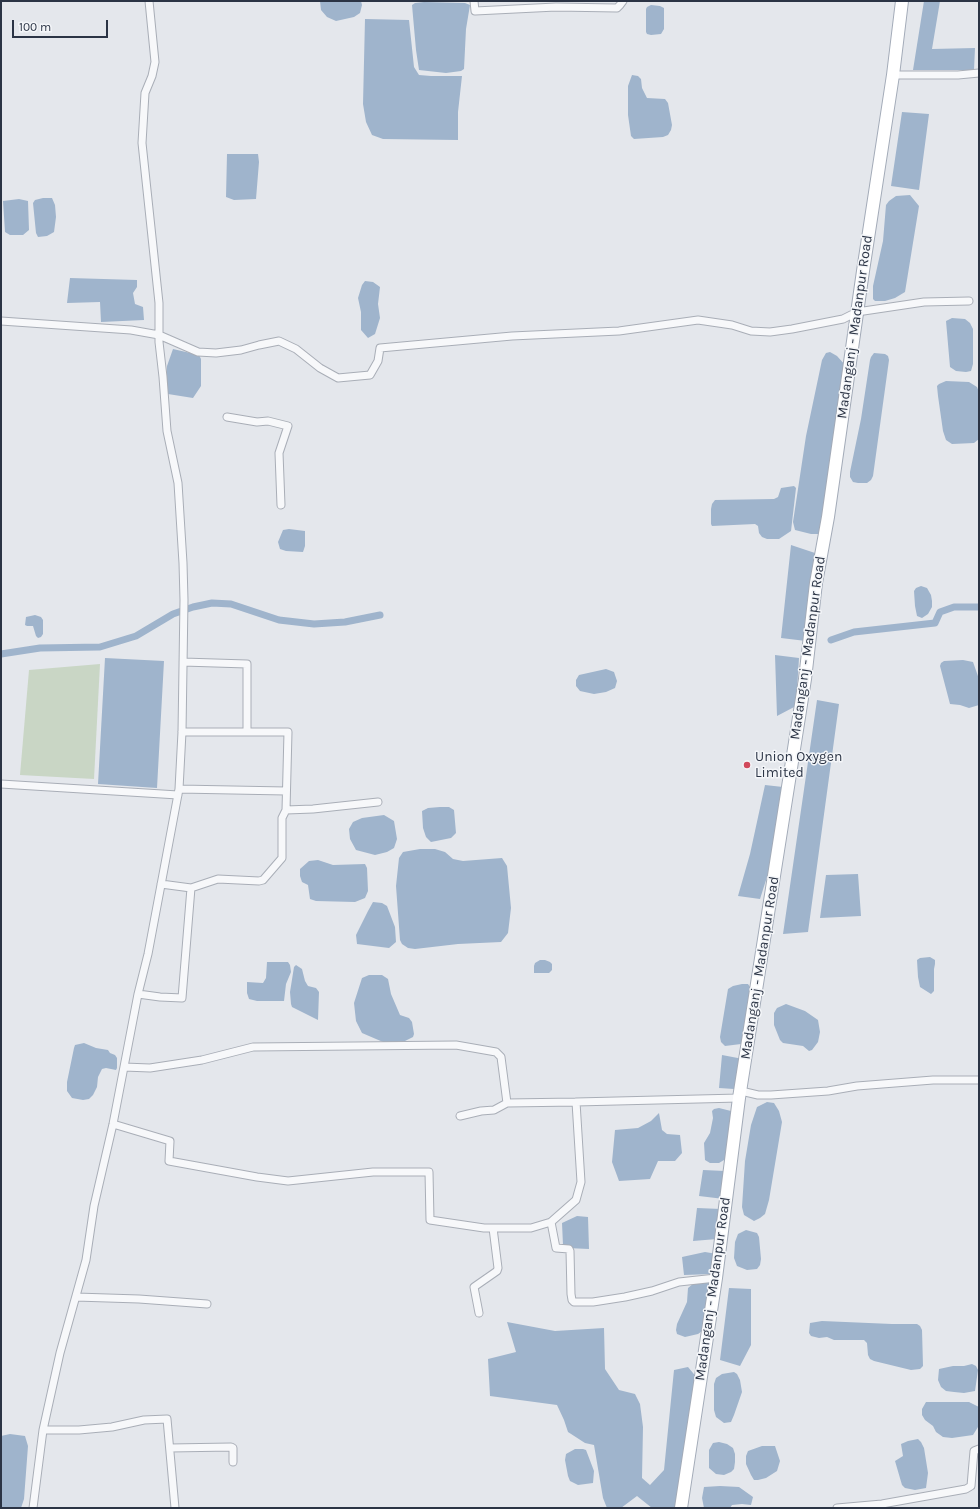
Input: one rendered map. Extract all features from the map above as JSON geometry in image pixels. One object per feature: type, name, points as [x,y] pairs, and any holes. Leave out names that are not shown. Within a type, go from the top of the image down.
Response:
[{"type":"main road","name":"Madanganj - Madanpur Road","points":[[681,1508],[716,1278],[740,1094],[805,678],[816,583],[828,517],[893,75],[902,1]]},
{"type":"street","points":[[32,1508],[43,1430],[60,1353],[86,1260],[94,1206],[113,1124],[138,994],[148,954],[179,792],[182,732],[184,600],[182,524],[178,483],[167,431],[159,335],[158,303],[142,143],[145,93],[152,76],[155,62],[149,1]]},
{"type":"street","points":[[474,1],[475,11],[556,7],[617,8],[622,1]]},
{"type":"street","points":[[893,75],[958,75],[979,73]]},
{"type":"street","points":[[1,321],[131,330],[159,335],[198,352],[216,353],[241,350],[279,341],[296,349],[320,368],[338,378],[370,375],[378,361],[380,348],[512,336],[619,331],[698,320],[732,325],[751,331],[770,332],[843,319],[857,312],[924,302],[969,301]]},
{"type":"street","points":[[227,417],[258,422],[268,421],[288,426],[279,453],[281,505]]},
{"type":"street","points":[[183,662],[247,664],[247,731]]},
{"type":"street","points":[[161,884],[191,888],[218,879],[258,881],[265,878],[282,858],[282,818],[286,810],[288,732],[182,732]]},
{"type":"street","points":[[1,784],[179,792],[286,791]]},
{"type":"street","points":[[286,810],[314,809],[378,802]]},
{"type":"street","points":[[138,994],[182,998],[191,888]]},
{"type":"street","points":[[124,1067],[150,1068],[202,1060],[253,1047],[456,1045],[496,1052],[501,1057],[507,1102]]},
{"type":"street","points":[[460,1116],[494,1110],[507,1102],[576,1102],[740,1094],[771,1095],[828,1091],[857,1086],[933,1080],[979,1080]]},
{"type":"street","points":[[113,1124],[170,1142],[169,1161],[257,1177],[288,1180],[373,1172],[429,1172],[430,1220],[493,1228],[531,1228],[551,1222],[576,1200],[581,1182],[576,1102]]},
{"type":"street","points":[[551,1222],[556,1248],[569,1249],[570,1251],[571,1294],[574,1302],[593,1302],[625,1297],[652,1291],[679,1282],[716,1278]]},
{"type":"street","points":[[479,1313],[474,1287],[497,1271],[498,1268],[493,1228]]},
{"type":"street","points":[[76,1297],[140,1299],[206,1304]]},
{"type":"street","points":[[43,1430],[79,1430],[125,1425],[135,1421],[168,1420],[175,1508]]},
{"type":"street","points":[[170,1448],[232,1447],[232,1462]]},
{"type":"street","points":[[837,1508],[886,1506],[969,1488],[971,1486],[974,1451],[979,1449]]},
{"type":"green space","points":[[100,664],[94,779],[20,775],[29,670]]},
{"type":"water","points":[[320,1],[361,1],[362,5],[360,13],[354,17],[336,21],[327,17],[321,10]]},
{"type":"water","points":[[924,1],[940,1],[932,49],[975,48],[974,70],[913,70]]},
{"type":"water","points":[[415,3],[465,3],[470,5],[466,29],[464,69],[461,71],[446,73],[419,70],[412,5]]},
{"type":"water","points":[[651,5],[664,8],[664,29],[661,34],[651,35],[647,34],[646,32],[646,9]]},
{"type":"water","points":[[365,19],[409,20],[414,67],[419,75],[462,76],[458,112],[458,140],[383,139],[372,135],[366,122],[363,104]]},
{"type":"water","points":[[632,75],[638,76],[641,79],[642,88],[647,98],[665,99],[668,103],[672,125],[668,135],[663,137],[634,139],[631,136],[628,115],[628,86]]},
{"type":"water","points":[[902,112],[929,114],[919,190],[891,186]]},
{"type":"water","points":[[227,154],[258,154],[259,162],[256,199],[234,200],[226,197]]},
{"type":"water","points":[[910,195],[919,206],[905,292],[895,298],[885,301],[875,301],[873,299],[873,286],[883,241],[886,205],[896,196]]},
{"type":"water","points":[[52,198],[55,205],[56,217],[54,232],[47,236],[38,237],[36,233],[33,203],[35,200]]},
{"type":"water","points":[[19,199],[28,201],[29,230],[23,235],[10,235],[5,232],[3,201]]},
{"type":"water","points":[[70,278],[137,280],[137,287],[133,293],[135,304],[143,307],[144,320],[101,322],[100,302],[67,303]]},
{"type":"water","points":[[365,281],[373,282],[380,287],[378,304],[380,318],[375,334],[368,338],[361,330],[361,312],[358,298],[362,285]]},
{"type":"water","points":[[952,318],[965,319],[970,323],[973,329],[973,364],[971,371],[956,371],[950,367],[946,321]]},
{"type":"water","points":[[173,349],[199,355],[201,359],[201,386],[193,398],[168,394],[166,378],[167,366]]},
{"type":"water","points":[[830,352],[837,356],[846,366],[822,534],[811,534],[795,530],[793,522],[806,436],[822,360],[826,353]]},
{"type":"water","points":[[874,353],[885,354],[888,356],[889,360],[873,476],[867,483],[858,483],[853,482],[850,477],[850,472],[861,419],[870,360]]},
{"type":"water","points":[[946,381],[969,382],[977,387],[979,392],[979,439],[974,443],[952,444],[946,440],[943,431],[937,386]]},
{"type":"water","points":[[794,486],[796,488],[791,531],[779,539],[767,539],[762,537],[759,533],[758,526],[755,524],[712,526],[711,524],[711,509],[715,500],[774,499],[778,497],[781,488]]},
{"type":"water","points":[[289,529],[305,531],[305,546],[303,552],[286,551],[280,549],[278,542],[283,530]]},
{"type":"water","points":[[791,545],[815,553],[806,641],[781,638]]},
{"type":"water","points":[[921,586],[927,588],[931,595],[932,601],[932,607],[928,614],[922,618],[917,616],[914,591],[916,588]]},
{"type":"water","points":[[35,615],[41,617],[43,620],[43,634],[38,638],[33,626],[25,625],[26,617]]},
{"type":"water","points":[[775,655],[799,658],[796,706],[777,716]]},
{"type":"water","points":[[105,658],[164,661],[157,788],[98,784]]},
{"type":"water","points":[[963,660],[973,662],[979,679],[979,705],[969,708],[950,704],[940,666],[944,661]]},
{"type":"water","points":[[606,669],[614,672],[617,681],[615,688],[606,692],[594,694],[580,691],[576,686],[576,680],[579,675]]},
{"type":"water","points":[[817,700],[839,704],[808,932],[783,934]]},
{"type":"water","points":[[765,785],[783,787],[773,858],[760,899],[738,896],[750,854]]},
{"type":"water","points":[[449,807],[454,810],[456,833],[451,838],[431,842],[426,837],[423,828],[422,811],[428,808]]},
{"type":"water","points":[[384,815],[394,821],[397,839],[394,848],[387,852],[375,855],[356,850],[350,839],[349,829],[353,822],[362,818]]},
{"type":"water","points":[[420,849],[435,849],[445,852],[453,859],[463,861],[502,858],[507,866],[511,908],[508,933],[501,942],[458,944],[415,949],[408,948],[402,944],[400,940],[396,886],[399,858],[403,852]]},
{"type":"water","points":[[318,860],[333,865],[365,864],[367,868],[368,891],[365,898],[355,902],[316,901],[310,899],[308,885],[302,882],[300,869],[309,861]]},
{"type":"water","points":[[858,874],[861,916],[820,918],[826,875]]},
{"type":"water","points":[[373,902],[382,903],[387,906],[395,927],[396,942],[389,948],[357,944],[356,935]]},
{"type":"water","points":[[930,957],[935,960],[934,991],[931,994],[920,987],[917,960],[920,958]]},
{"type":"water","points":[[540,960],[545,960],[552,964],[552,970],[549,973],[534,973],[535,963]]},
{"type":"water","points":[[267,962],[288,962],[290,965],[291,972],[286,984],[284,1001],[257,1001],[249,999],[247,993],[247,982],[263,983],[266,978]]},
{"type":"water","points":[[296,965],[302,969],[308,986],[316,988],[319,992],[318,1020],[292,1007],[290,992],[294,967]]},
{"type":"water","points":[[369,975],[382,975],[388,979],[391,994],[400,1015],[409,1018],[412,1022],[413,1037],[405,1041],[390,1043],[383,1042],[362,1033],[356,1021],[354,1003],[362,978]]},
{"type":"water","points":[[742,984],[748,984],[752,990],[745,1041],[741,1044],[725,1046],[721,1042],[720,1037],[728,989]]},
{"type":"water","points":[[786,1004],[805,1011],[818,1020],[820,1032],[818,1042],[812,1050],[809,1051],[803,1046],[783,1043],[780,1040],[774,1025],[774,1013],[777,1008]]},
{"type":"water","points":[[84,1043],[96,1048],[108,1050],[110,1053],[115,1055],[117,1058],[117,1068],[116,1070],[106,1068],[102,1069],[93,1095],[89,1099],[83,1100],[72,1098],[67,1091],[67,1082],[75,1045]]},
{"type":"water","points":[[722,1055],[743,1059],[734,1089],[719,1088]]},
{"type":"water","points":[[767,1102],[774,1103],[779,1111],[782,1122],[769,1200],[765,1214],[754,1221],[744,1215],[742,1207],[745,1161],[751,1125],[757,1107]]},
{"type":"water","points":[[719,1108],[731,1111],[734,1114],[729,1157],[719,1163],[710,1163],[705,1160],[704,1143],[710,1133],[713,1118],[712,1111]]},
{"type":"water","points":[[659,1113],[662,1130],[667,1134],[680,1135],[682,1153],[675,1161],[658,1161],[650,1179],[619,1181],[612,1162],[615,1130],[638,1128],[651,1121]]},
{"type":"water","points":[[703,1170],[725,1171],[724,1199],[699,1196]]},
{"type":"water","points":[[697,1208],[721,1209],[717,1239],[693,1241]]},
{"type":"water","points":[[577,1216],[588,1217],[589,1249],[567,1248],[563,1245],[562,1223]]},
{"type":"water","points":[[746,1230],[757,1233],[759,1237],[761,1259],[760,1265],[757,1269],[747,1270],[737,1266],[734,1258],[735,1242],[738,1234]]},
{"type":"water","points":[[705,1252],[717,1254],[713,1274],[684,1275],[682,1257]]},
{"type":"water","points":[[694,1283],[710,1283],[705,1329],[698,1334],[685,1337],[677,1334],[677,1324],[687,1302],[688,1288]]},
{"type":"water","points":[[729,1288],[751,1289],[751,1345],[740,1366],[720,1360]]},
{"type":"water","points":[[822,1321],[917,1324],[922,1330],[923,1366],[920,1369],[911,1370],[874,1361],[870,1359],[868,1355],[867,1343],[864,1340],[834,1340],[827,1337],[819,1338],[811,1336],[809,1333],[810,1323]]},
{"type":"water","points":[[507,1322],[555,1331],[604,1328],[605,1369],[619,1390],[635,1394],[640,1404],[643,1427],[642,1478],[650,1485],[664,1470],[674,1370],[688,1367],[698,1379],[681,1497],[676,1499],[675,1508],[652,1508],[637,1496],[621,1508],[607,1508],[603,1498],[594,1445],[585,1443],[568,1432],[557,1405],[490,1396],[488,1359],[516,1352]]},
{"type":"water","points":[[972,1364],[976,1366],[978,1370],[975,1391],[964,1393],[954,1392],[946,1391],[941,1387],[938,1380],[939,1369]]},
{"type":"water","points":[[734,1372],[740,1380],[742,1392],[731,1422],[724,1423],[716,1417],[714,1410],[714,1384],[716,1378],[722,1374]]},
{"type":"water","points":[[926,1402],[969,1402],[979,1407],[978,1427],[973,1435],[952,1438],[943,1437],[936,1432],[933,1426],[925,1420],[922,1415],[922,1409]]},
{"type":"water","points":[[10,1434],[25,1436],[28,1446],[24,1499],[21,1508],[1,1508],[1,1436]]},
{"type":"water","points":[[918,1439],[924,1448],[928,1473],[926,1488],[915,1490],[905,1488],[902,1485],[895,1461],[903,1456],[901,1444]]},
{"type":"water","points":[[719,1442],[727,1444],[733,1448],[735,1454],[734,1469],[724,1475],[716,1474],[709,1468],[709,1450],[713,1443]]},
{"type":"water","points":[[762,1446],[775,1446],[780,1461],[777,1471],[766,1478],[754,1480],[746,1464],[746,1456],[748,1451]]},
{"type":"water","points":[[575,1449],[586,1450],[594,1471],[593,1483],[578,1485],[570,1481],[565,1460],[566,1454]]},
{"type":"water","points":[[704,1487],[739,1487],[753,1497],[751,1505],[732,1505],[730,1508],[704,1508],[702,1498]]},
{"type":"waterway","points":[[1,654],[40,648],[100,647],[136,636],[173,614],[193,607],[212,603],[231,604],[279,620],[314,624],[345,622],[380,615]]},
{"type":"waterway","points":[[831,640],[854,632],[935,623],[940,612],[954,607],[979,607]]},
{"type":"place","name":"Union Oxygen Limited","points":[[747,765]]}]
